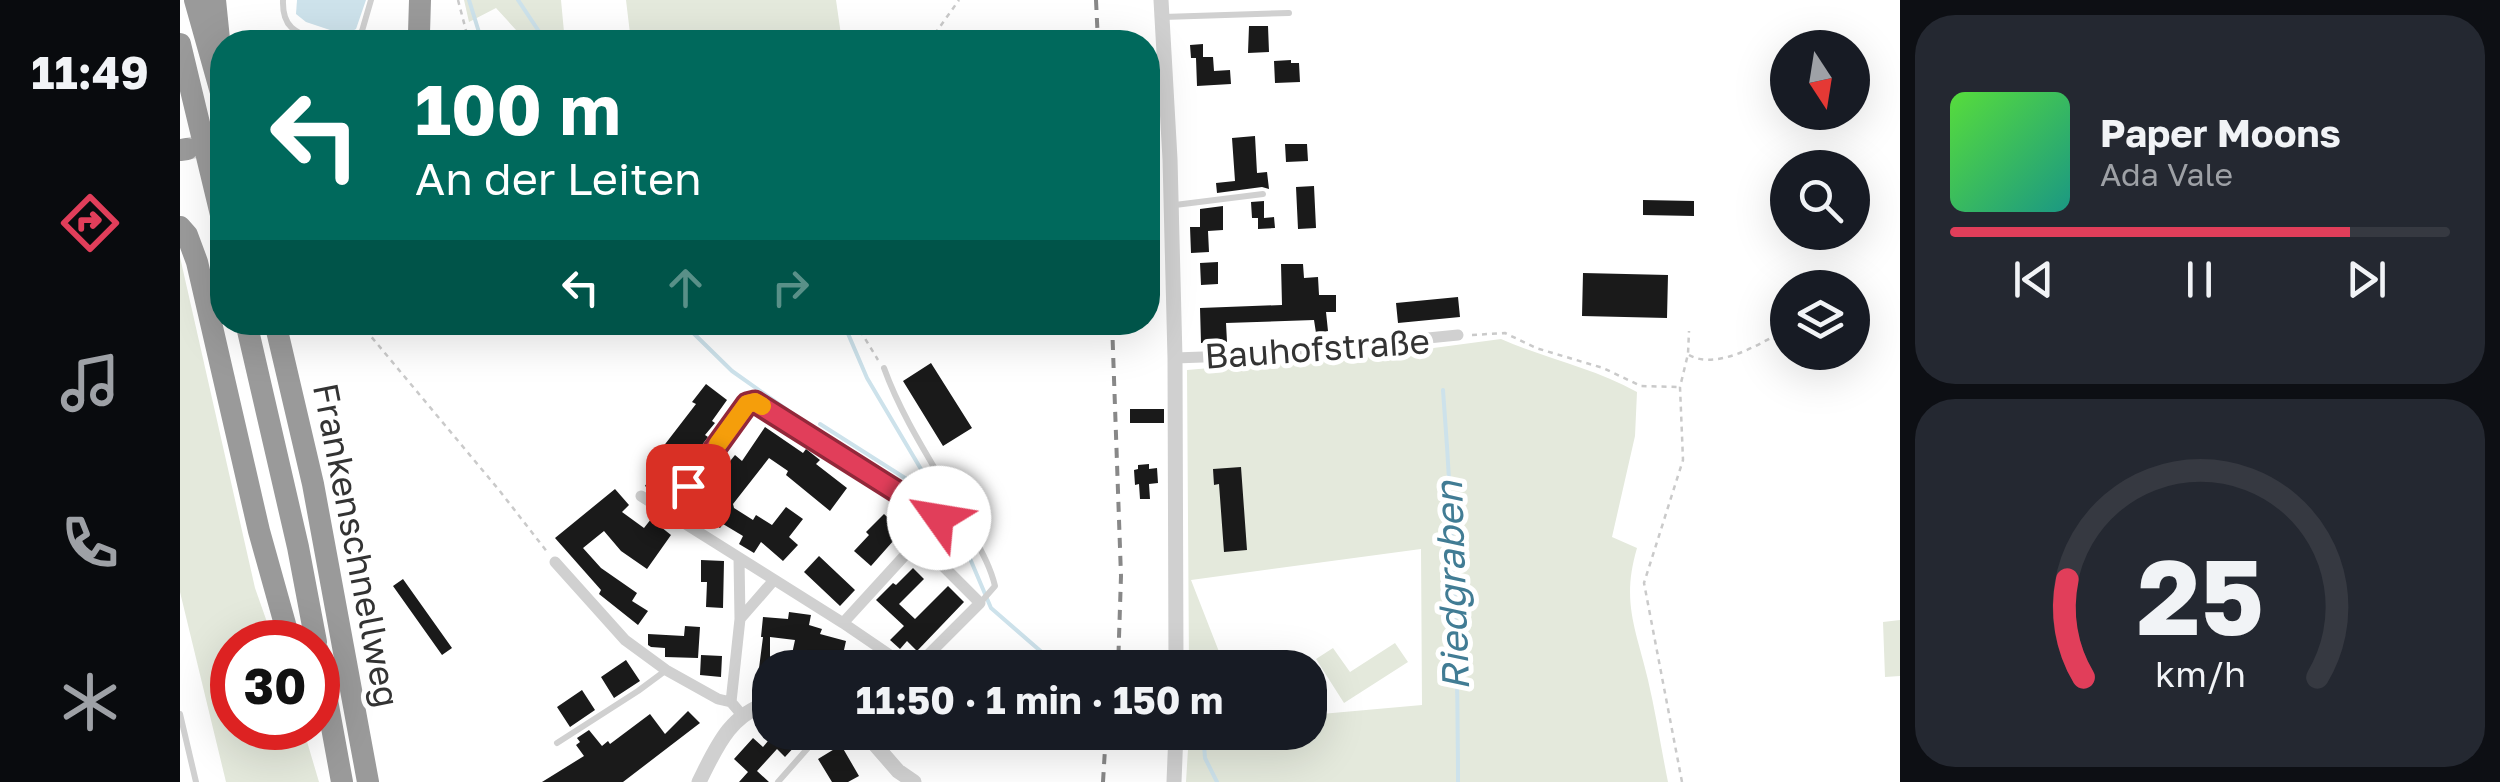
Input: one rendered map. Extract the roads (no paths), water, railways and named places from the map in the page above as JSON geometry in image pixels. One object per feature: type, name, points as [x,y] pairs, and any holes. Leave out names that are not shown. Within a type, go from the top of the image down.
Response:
[{"type":"highway","points":[[195,0],[210,53]]},
{"type":"highway","points":[[214,0],[217,30]]},
{"type":"highway","points":[[419,30],[420,0]]},
{"type":"highway","points":[[180,44],[210,168]]},
{"type":"highway","points":[[180,227],[197,262],[210,318]]},
{"type":"highway","points":[[214,335],[284,620]]},
{"type":"highway","name":"Frankenschnellweg","points":[[249,335],[312,620]]},
{"type":"highway","name":"Frankenschnellweg","points":[[278,335],[312,484],[368,782]]},
{"type":"highway","points":[[328,750],[341,782]]},
{"type":"highway","name":"Frankenschnellweg","points":[[335,750],[341,782]]},
{"type":"street","points":[[1161,0],[1176,358],[1176,650]]},
{"type":"street","name":"Bauhofstraße","points":[[1176,358],[1258,356],[1458,335]]},
{"type":"street","points":[[668,513],[747,404],[755,402],[939,518],[844,623]]},
{"type":"street","points":[[640,496],[885,650]]},
{"type":"street","points":[[917,540],[980,603],[931,650]]},
{"type":"street","points":[[699,782],[736,708],[739,558]]},
{"type":"street","points":[[555,562],[624,640],[666,670],[718,699],[736,708],[752,706]]},
{"type":"street","points":[[740,619],[774,580]]},
{"type":"street","points":[[881,750],[909,781]]},
{"type":"street","points":[[1174,782],[1175,750]]},
{"type":"lane","points":[[283,0],[283,16],[293,30]]},
{"type":"lane","points":[[362,30],[371,0]]},
{"type":"lane","points":[[1162,18],[1289,13]]},
{"type":"lane","points":[[1171,205],[1263,194]]},
{"type":"lane","points":[[884,368],[895,399],[992,572],[995,586],[980,603]]},
{"type":"lane","points":[[557,743],[666,670]]},
{"type":"lane","points":[[180,714],[196,782]]},
{"type":"lane","points":[[778,782],[806,750]]},
{"type":"water","points":[[297,0],[366,0],[354,30],[330,30],[296,14]]},
{"type":"waterway","points":[[469,0],[478,30]]},
{"type":"waterway","points":[[518,0],[538,30]]},
{"type":"waterway","points":[[695,335],[732,371],[800,419]]},
{"type":"waterway","points":[[849,335],[867,378],[960,535],[991,608],[1039,650]]},
{"type":"waterway","name":"Riedgraben","points":[[1443,390],[1454,586],[1458,782]]},
{"type":"waterway","points":[[820,424],[938,499]]},
{"type":"waterway","points":[[1204,750],[1217,782]]},
{"type":"tunnel","points":[[187,149],[210,144]]},
{"type":"railway","points":[[1096,0],[1097,30]]},
{"type":"railway","points":[[1112,335],[1121,576],[1119,650]]},
{"type":"railway","points":[[1103,782],[1105,750]]}]
